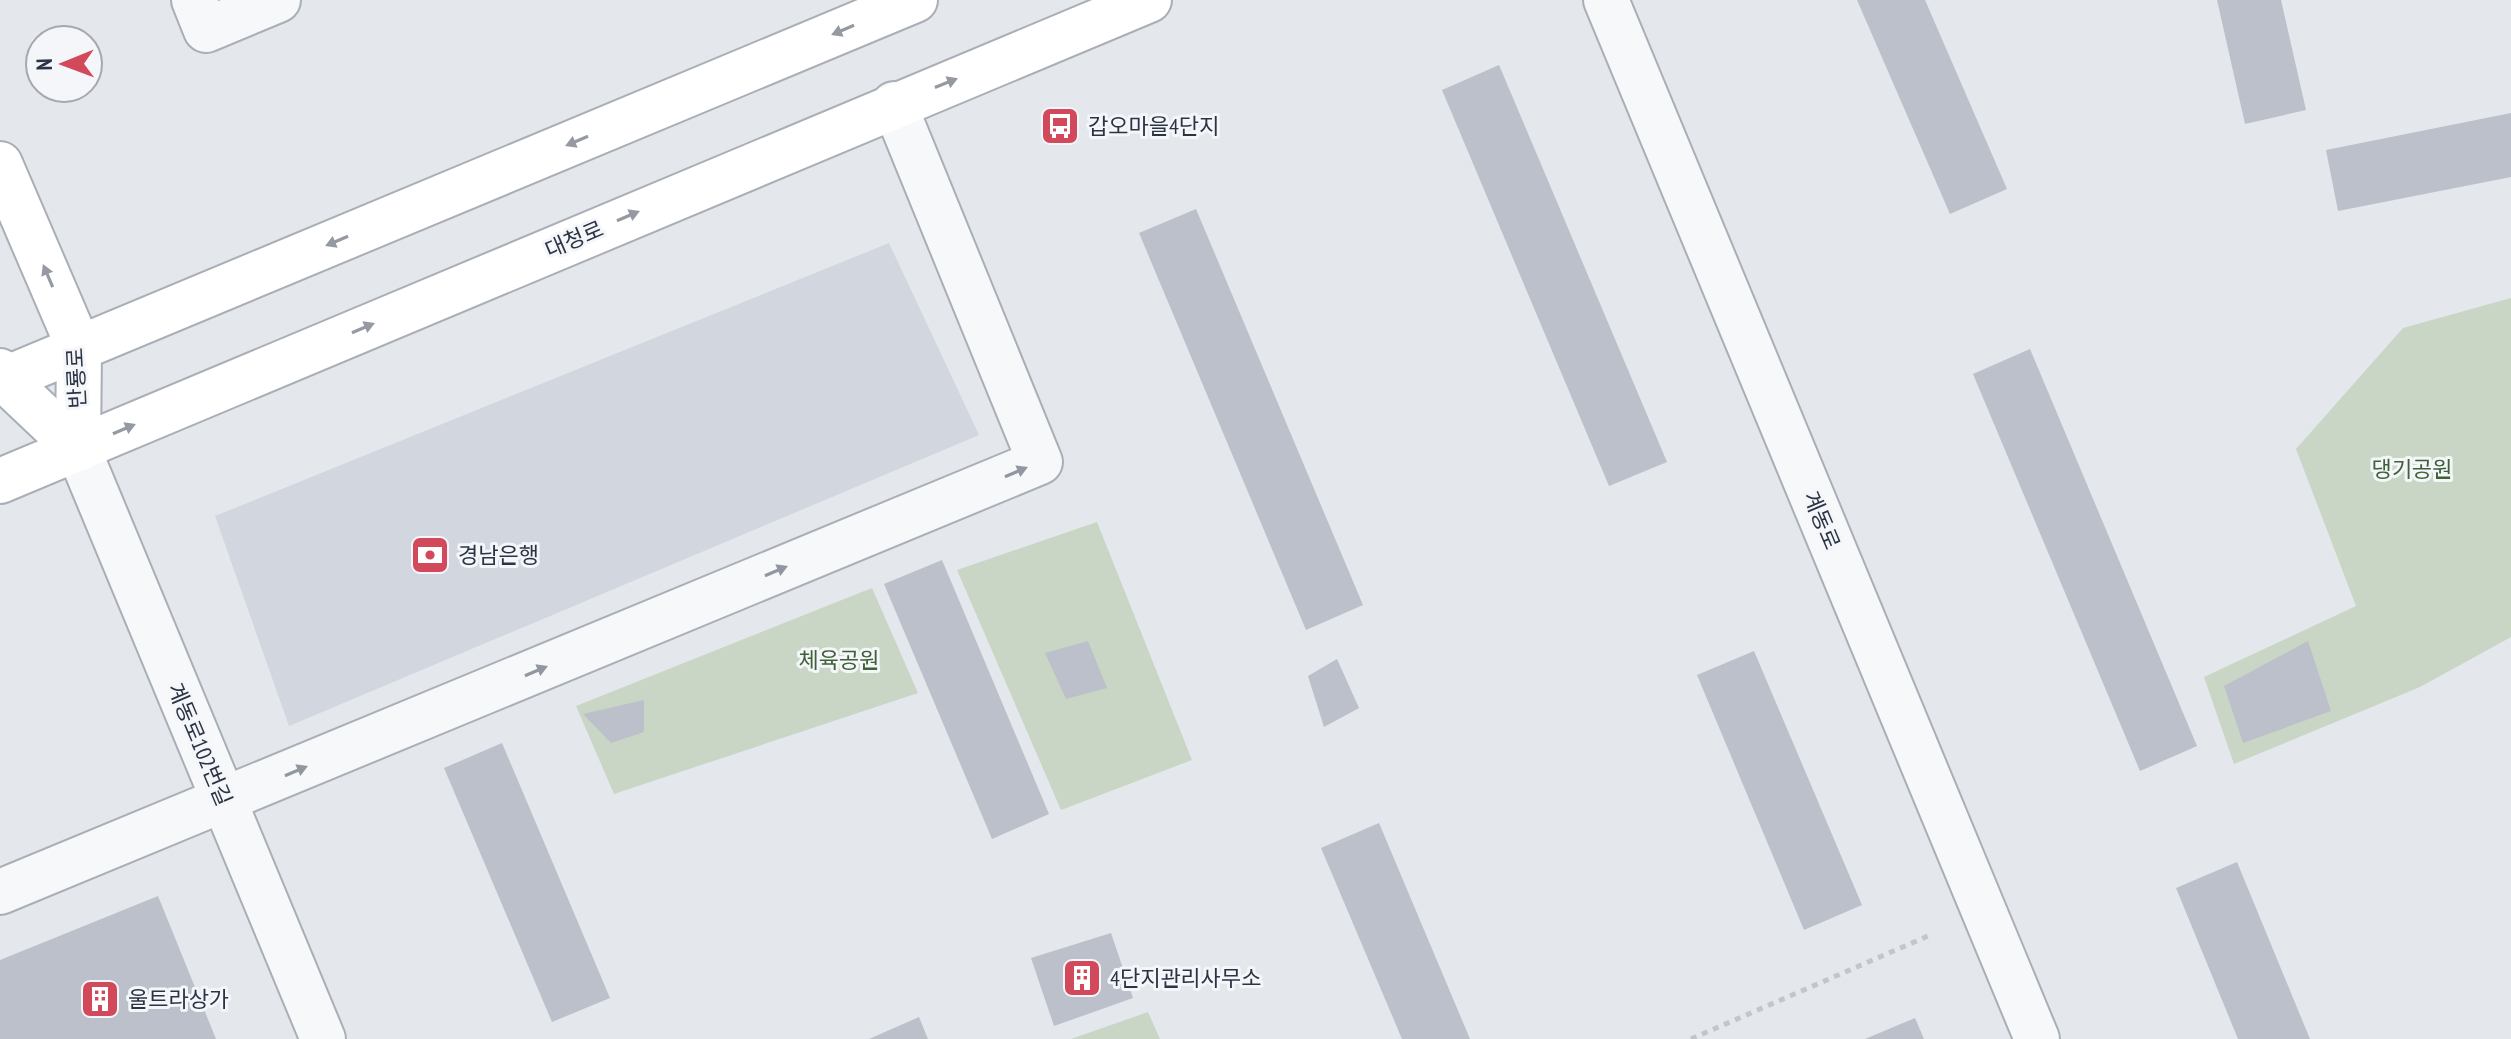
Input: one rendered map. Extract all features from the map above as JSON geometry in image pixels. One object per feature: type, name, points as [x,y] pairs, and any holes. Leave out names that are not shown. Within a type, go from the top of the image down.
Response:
[{"type":"main road","points":[[1,377],[79,348],[915,0]]},
{"type":"main road","name":"대청로","points":[[0,481],[894,104],[1149,0]]},
{"type":"main road","name":"반룡로","points":[[0,164],[79,348],[78,449]]},
{"type":"main road","name":"반룡로","points":[[1,377],[78,449]]},
{"type":"street","points":[[194,0],[206,30],[278,0]]},
{"type":"street","name":"계동로","points":[[1606,0],[2037,1039]]},
{"type":"street","points":[[0,892],[1040,462],[894,104]]},
{"type":"street","name":"계동로102번길","points":[[78,449],[323,1039]]},
{"type":"path","points":[[1691,1039],[1928,936]]},
{"type":"shaded area","points":[[889,243],[979,435],[289,726],[215,516]]},
{"type":"green space","name":"댕기공원","points":[[2511,298],[2511,637],[2420,687],[2234,764],[2204,677],[2356,606],[2296,449],[2403,328]]},
{"type":"green space","points":[[1097,522],[1192,760],[1061,810],[957,570]]},
{"type":"green space","name":"체육공원","points":[[872,588],[918,693],[614,794],[576,706]]},
{"type":"green space","points":[[1148,1012],[1160,1039],[1071,1039]]},
{"type":"building","points":[[1857,0],[1925,0],[2007,189],[1950,214]]},
{"type":"building","points":[[2217,0],[2281,0],[2306,110],[2245,124]]},
{"type":"building","points":[[1499,65],[1667,462],[1609,486],[1442,90]]},
{"type":"building","points":[[2511,113],[2511,177],[2338,211],[2326,150]]},
{"type":"building","points":[[1196,209],[1363,605],[1306,630],[1139,233]]},
{"type":"building","points":[[2030,349],[2197,746],[2140,771],[1973,374]]},
{"type":"building","points":[[942,560],[1049,814],[992,839],[884,584]]},
{"type":"building","points":[[1088,641],[1107,688],[1066,699],[1045,653]]},
{"type":"building","points":[[2308,641],[2331,711],[2243,743],[2224,686]]},
{"type":"building","points":[[1754,651],[1862,905],[1804,930],[1697,675]]},
{"type":"building","points":[[1337,659],[1359,708],[1324,727],[1308,676]]},
{"type":"building","points":[[644,700],[644,732],[611,743],[583,714]]},
{"type":"building","points":[[502,743],[610,998],[552,1022],[444,768]]},
{"type":"building","points":[[1379,823],[1470,1039],[1402,1039],[1321,848]]},
{"type":"building","points":[[2237,862],[2310,1039],[2238,1039],[2176,888]]},
{"type":"building","name":"울트라상가","points":[[158,896],[216,1039],[0,1039],[0,960]]},
{"type":"building","name":"4단지관리사무소","points":[[1111,933],[1133,998],[1054,1026],[1031,958]]},
{"type":"building","points":[[919,1017],[928,1039],[869,1039]]},
{"type":"building","points":[[1915,1018],[1924,1039],[1865,1039]]},
{"type":"place","name":"갑오마을4단지","points":[[1060,126]]},
{"type":"place","name":"경남은행","points":[[430,555]]},
{"type":"place","name":"4단지관리사무소","points":[[1082,978]]},
{"type":"place","name":"울트라상가","points":[[100,999]]}]
